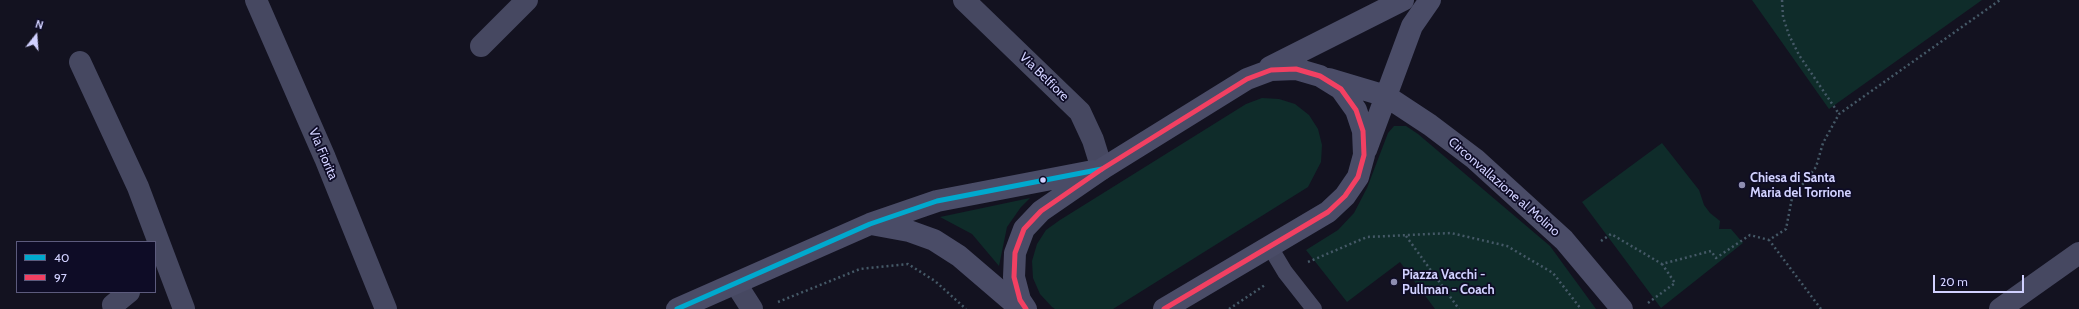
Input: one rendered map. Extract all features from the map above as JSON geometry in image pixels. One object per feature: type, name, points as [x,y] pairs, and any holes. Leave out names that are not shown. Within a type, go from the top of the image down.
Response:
[{"type":"street","name":"Via Fiorita","points":[[256,0],[325,158],[386,309]]},
{"type":"street","points":[[481,46],[527,0]]},
{"type":"street","name":"Via Belfiore","points":[[964,0],[1080,112],[1093,140],[1102,169]]},
{"type":"street","points":[[1026,309],[1020,300],[1014,277],[1015,253],[1024,229],[1041,211],[1102,169],[1247,79],[1403,0]]},
{"type":"street","points":[[1164,309],[1328,212],[1345,196],[1358,177],[1364,155],[1412,26],[1430,0]]},
{"type":"street","points":[[80,62],[138,186],[153,241]]},
{"type":"street","points":[[1247,79],[1271,70],[1296,69],[1320,76],[1341,89],[1356,110],[1363,131],[1364,155]]},
{"type":"street","name":"Circonvallazione al Molino","points":[[1320,76],[1386,96],[1430,125],[1475,159],[1564,240],[1622,309]]},
{"type":"street","points":[[677,309],[870,224],[937,202],[1102,169]]},
{"type":"street","points":[[870,224],[909,231],[934,240],[959,256],[1021,309]]},
{"type":"street","points":[[156,253],[163,279],[184,309]]},
{"type":"street","points":[[2000,309],[2079,253]]},
{"type":"street","points":[[736,284],[752,309]]},
{"type":"street","points":[[114,309],[113,305],[128,293]]},
{"type":"lane","points":[[1270,247],[1285,272],[1314,309]]},
{"type":"path","points":[[1782,0],[1789,35],[1799,55],[1839,114]]},
{"type":"path","points":[[1769,240],[1786,229],[1792,198],[1816,167],[1823,143],[1839,114],[2000,0]]},
{"type":"path","points":[[1229,309],[1285,272],[1367,237],[1451,234],[1507,246],[1553,273],[1581,309]]},
{"type":"path","points":[[1602,241],[1611,234],[1662,264],[1675,283],[1648,303]]},
{"type":"path","points":[[1662,264],[1711,251],[1716,258],[1750,235],[1769,240],[1821,309]]},
{"type":"path","points":[[1406,236],[1459,309]]},
{"type":"path","points":[[774,304],[860,269],[908,264],[935,280],[966,309]]},
{"type":"green space","points":[[1752,0],[1982,0],[1829,109]]},
{"type":"green space","points":[[1262,98],[1279,99],[1295,104],[1309,115],[1318,129],[1322,145],[1321,162],[1308,187],[1113,309],[1055,309],[1052,307],[1040,294],[1033,278],[1032,261],[1037,244],[1046,230],[1246,104]]},
{"type":"green space","points":[[1394,126],[1406,126],[1418,134],[1550,246],[1596,309],[1435,309],[1400,262],[1347,302],[1306,250],[1338,230],[1354,213],[1367,188],[1388,133]]},
{"type":"green space","points":[[1662,143],[1699,190],[1704,205],[1710,213],[1720,221],[1719,229],[1731,229],[1743,243],[1661,308],[1582,202]]},
{"type":"green space","points":[[1030,198],[1021,207],[1007,227],[999,266],[972,234],[940,217]]},
{"type":"transit line","name":"97","points":[[1026,309],[1020,300],[1014,277],[1015,253],[1024,229],[1041,211],[1102,169],[1247,79],[1271,70],[1296,69],[1320,76],[1341,89],[1356,110],[1363,131],[1364,155],[1358,177],[1345,196],[1328,212],[1164,309]]},
{"type":"transit line","name":"40","points":[[677,309],[870,224],[937,201],[1102,169]]},
{"type":"place","name":"Chiesa di Santa Maria del Torrione","points":[[1742,185]]},
{"type":"place","name":"Piazza Vacchi - Pullman - Coach","points":[[1394,282]]}]
